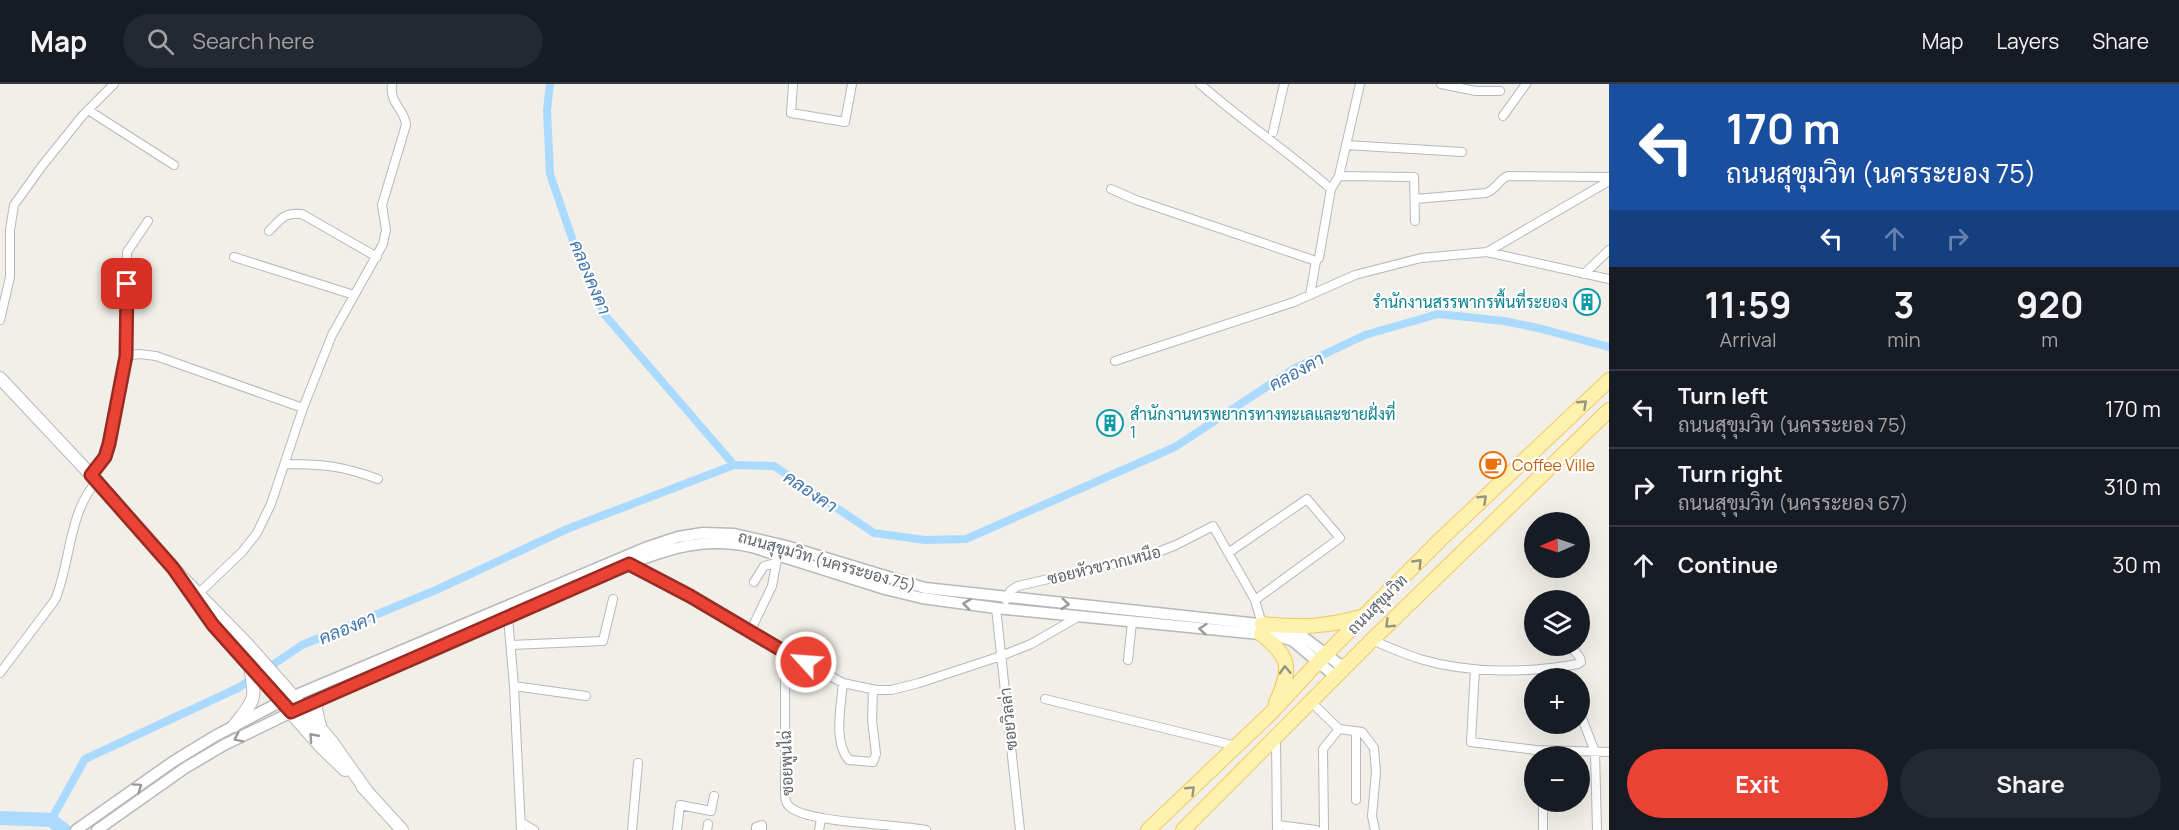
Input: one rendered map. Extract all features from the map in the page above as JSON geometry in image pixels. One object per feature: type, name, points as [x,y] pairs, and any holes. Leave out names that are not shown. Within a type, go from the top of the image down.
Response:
[{"type":"main road","points":[[0,378],[198,594],[296,710],[322,748],[366,790],[402,830]]},
{"type":"main road","name":"ถนนสุขุมวิท","points":[[1148,830],[1271,713],[1322,658],[1368,615],[1440,540],[1609,380]]},
{"type":"main road","name":"ถนนสุขุมวิท","points":[[1183,830],[1372,640],[1609,410]]},
{"type":"main road","points":[[173,568],[213,625],[243,649],[250,666],[254,690],[253,702],[234,726]]},
{"type":"main road","points":[[1262,629],[1299,628],[1347,621],[1368,615]]},
{"type":"main road","points":[[1262,629],[1276,645],[1286,663],[1287,675],[1284,686],[1271,713]]},
{"type":"main road","points":[[250,666],[275,685]]},
{"type":"main road","points":[[317,701],[316,709],[321,728]]},
{"type":"main road","points":[[296,710],[321,728],[366,790]]},
{"type":"street","points":[[0,320],[10,277],[10,230],[14,205],[42,166],[88,110],[114,84]]},
{"type":"street","points":[[198,594],[242,552],[257,533],[272,504],[303,408],[332,335],[377,257],[385,238],[382,205],[406,125],[404,116],[392,97],[392,84]]},
{"type":"street","points":[[793,84],[791,113],[845,122],[852,84]]},
{"type":"street","points":[[1200,84],[1302,164],[1330,189]]},
{"type":"street","points":[[1273,132],[1284,84]]},
{"type":"street","points":[[1310,295],[1316,261],[1319,258],[1330,189],[1339,176],[1360,84]]},
{"type":"street","points":[[1441,84],[1476,91],[1500,91]]},
{"type":"street","points":[[1503,116],[1526,84]]},
{"type":"street","points":[[88,110],[174,165]]},
{"type":"street","points":[[1346,145],[1462,152]]},
{"type":"street","points":[[1339,176],[1414,177],[1415,221]]},
{"type":"street","points":[[1415,199],[1486,194],[1508,176],[1609,179]]},
{"type":"street","points":[[1487,252],[1609,179]]},
{"type":"street","points":[[1111,189],[1136,200],[1316,261]]},
{"type":"street","points":[[269,231],[291,213],[302,214],[377,257]]},
{"type":"street","points":[[0,673],[55,600],[61,586],[80,507],[105,457],[126,356],[128,252],[148,221]]},
{"type":"street","points":[[1584,274],[1609,250]]},
{"type":"street","points":[[1114,361],[1310,295],[1356,275],[1421,258],[1487,252],[1609,279]]},
{"type":"street","points":[[234,257],[354,296]]},
{"type":"street","points":[[126,356],[156,356],[303,408]]},
{"type":"street","points":[[286,464],[323,464],[348,468],[378,479]]},
{"type":"street","points":[[1255,600],[1340,538],[1307,499],[1228,553],[1255,600],[1262,629]]},
{"type":"street","name":"ซอยหัวขวากเหนือ","points":[[1002,605],[1010,591],[1018,586],[1148,556],[1213,526],[1228,553]]},
{"type":"street","name":"ถนนสุขุมวิท (นครระยอง 75)","points":[[76,830],[174,761],[234,726],[287,699],[645,548],[678,537],[703,533],[734,534],[762,539],[925,588],[1002,605],[1132,622],[1262,629],[1282,627],[1298,633],[1322,658],[1340,672]]},
{"type":"street","name":"ถนนสุขุมวิท (นครระยอง 75)","points":[[97,830],[185,768],[296,710],[629,564],[680,546],[731,543],[922,598],[1262,629]]},
{"type":"street","points":[[754,582],[764,566],[777,558]]},
{"type":"street","points":[[750,632],[772,586],[777,558]]},
{"type":"street","points":[[629,564],[843,683],[873,690],[891,690],[919,683],[1001,656],[1031,644],[1078,616]]},
{"type":"street","points":[[511,645],[603,640],[613,599]]},
{"type":"street","name":"ซอยวิลล่า","points":[[1002,605],[1001,656],[1020,830]]},
{"type":"street","points":[[508,618],[521,827],[534,830]]},
{"type":"street","points":[[1128,660],[1132,622]]},
{"type":"street","points":[[1372,640],[1422,660],[1475,669],[1524,670]]},
{"type":"street","name":"ซอยพูนไฉ่","points":[[785,652],[785,798],[787,804],[794,810],[821,819],[876,827],[926,830]]},
{"type":"street","points":[[1562,668],[1581,662],[1578,656]]},
{"type":"street","points":[[1475,669],[1470,742],[1524,750]]},
{"type":"street","points":[[843,683],[840,735],[843,754],[849,760],[873,762],[876,754],[872,720],[873,690]]},
{"type":"street","points":[[514,686],[586,696]]},
{"type":"street","points":[[1045,699],[1236,747]]},
{"type":"street","points":[[1311,702],[1339,729],[1362,732],[1374,748],[1376,772],[1372,816],[1375,830]]},
{"type":"street","points":[[1324,830],[1323,749],[1339,729]]},
{"type":"street","points":[[1356,731],[1356,800]]},
{"type":"street","points":[[1588,734],[1595,752],[1597,830]]},
{"type":"street","points":[[1276,737],[1277,827],[1316,830]]},
{"type":"street","points":[[1590,752],[1609,752]]},
{"type":"street","points":[[632,830],[638,763]]},
{"type":"street","points":[[677,830],[680,806],[711,811],[714,796]]},
{"type":"street","points":[[1543,812],[1543,830]]},
{"type":"street","points":[[819,830],[821,819]]},
{"type":"street","points":[[756,830],[756,827],[762,825],[762,830]]},
{"type":"waterway","name":"คลองคงคา","points":[[550,84],[547,110],[550,174],[574,244],[604,314],[734,465]]},
{"type":"waterway","name":"คลองคา","points":[[265,670],[302,645],[436,590],[567,529],[734,465],[774,466],[874,533],[925,540],[966,539],[1175,447],[1295,368],[1365,335],[1438,314],[1504,321],[1609,347]]},
{"type":"waterway","name":"คลองคา","points":[[51,820],[85,759],[238,688],[254,677]]},
{"type":"waterway","points":[[0,818],[51,820],[64,830]]},
{"type":"place","name":"รำนักงานสรรพากรพื้นที่ระยอง","points":[[1587,302]]},
{"type":"place","name":"สำนักงานทรพยากรทางทะเลและชายฝั่งที่ 1","points":[[1110,423]]},
{"type":"place","name":"Coffee Ville","points":[[1493,465]]},
{"type":"route","points":[[127,284],[126,356],[109,444],[105,457],[91,475],[173,568],[213,625],[291,712],[629,564],[806,662]]}]
